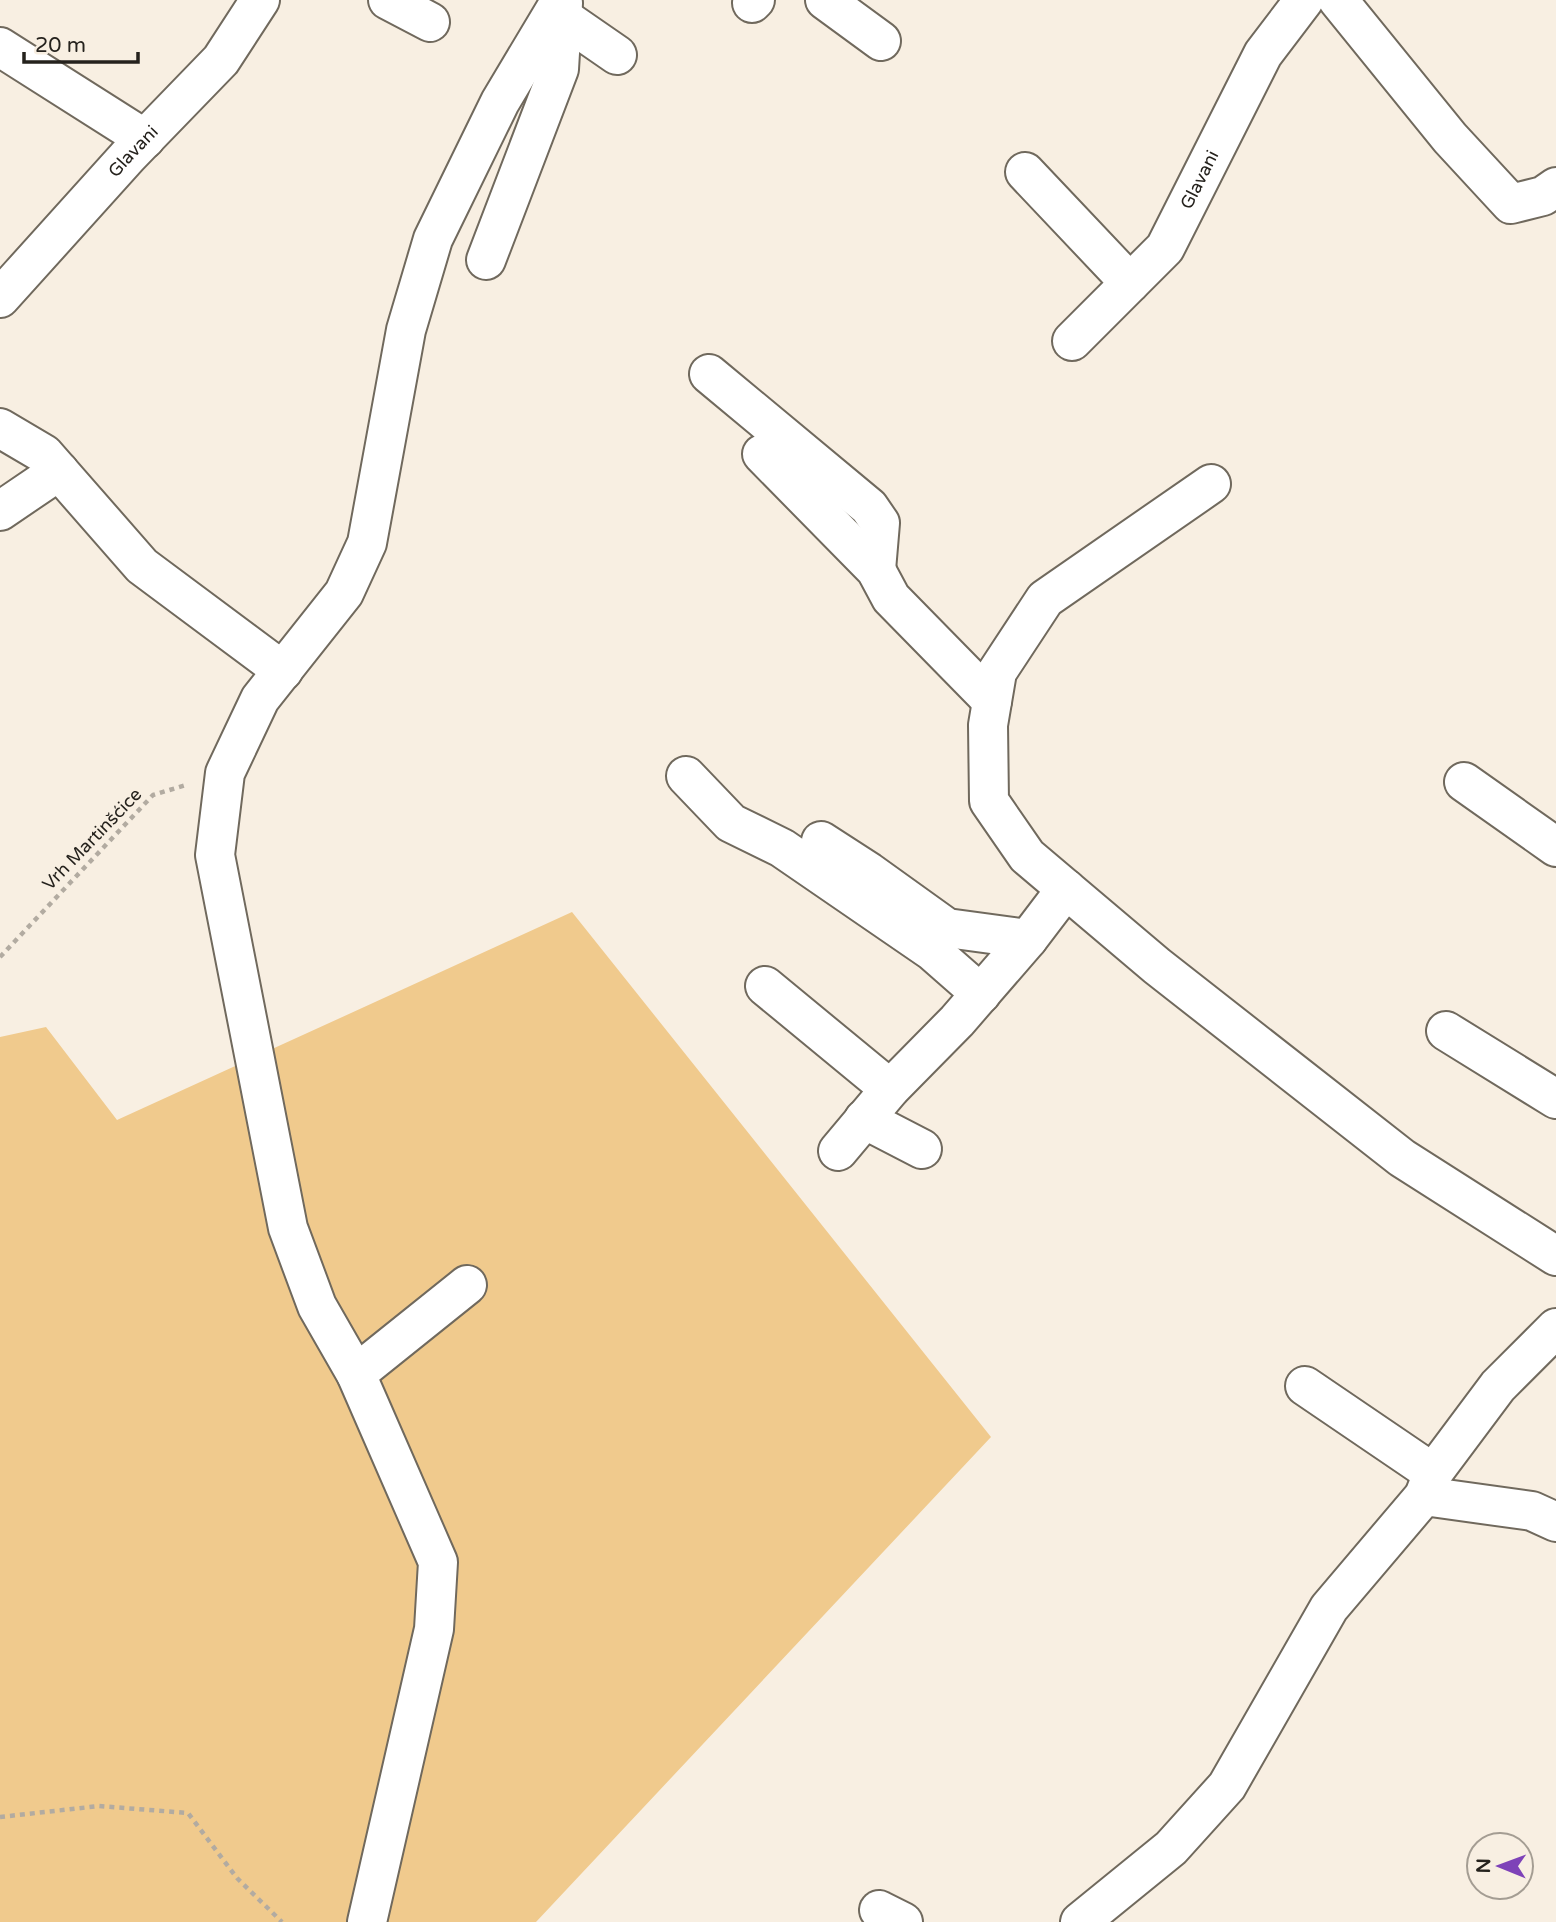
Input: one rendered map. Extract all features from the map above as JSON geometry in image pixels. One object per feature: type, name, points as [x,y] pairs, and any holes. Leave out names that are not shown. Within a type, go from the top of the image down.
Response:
[{"type":"street","name":"Glavani","points":[[0,298],[221,60],[260,0]]},
{"type":"street","points":[[388,0],[430,22]]},
{"type":"street","points":[[825,0],[881,41]]},
{"type":"street","name":"Glavani","points":[[1072,341],[1165,248],[1263,54],[1304,0]]},
{"type":"street","points":[[1338,0],[1450,138],[1511,204],[1544,196],[1556,187]]},
{"type":"street","points":[[562,6],[617,55]]},
{"type":"street","points":[[486,260],[559,69],[562,6]]},
{"type":"street","points":[[367,1922],[434,1629],[438,1562],[356,1374],[317,1306],[288,1228],[215,855],[225,773],[260,699],[344,593],[367,543],[406,330],[433,239],[500,102],[562,6]]},
{"type":"street","points":[[0,47],[145,139]]},
{"type":"street","points":[[1025,172],[1130,283]]},
{"type":"street","points":[[709,374],[869,507],[880,523],[876,570]]},
{"type":"street","points":[[0,428],[44,454],[142,566],[283,671]]},
{"type":"street","points":[[762,454],[876,570],[891,598],[992,701]]},
{"type":"street","points":[[0,511],[59,471]]},
{"type":"street","points":[[1211,484],[1045,598],[997,672],[988,724],[989,801],[1027,856],[1157,966],[1402,1158],[1556,1256]]},
{"type":"street","points":[[686,776],[731,823],[782,848],[932,951],[981,994]]},
{"type":"street","points":[[1464,782],[1556,848]]},
{"type":"street","points":[[821,841],[947,928],[1028,939]]},
{"type":"street","points":[[838,1151],[890,1089],[981,994],[1066,889]]},
{"type":"street","points":[[765,986],[890,1089]]},
{"type":"street","points":[[1446,1031],[1556,1099]]},
{"type":"street","points":[[864,1119],[922,1149]]},
{"type":"street","points":[[356,1374],[467,1285]]},
{"type":"street","points":[[1080,1922],[1171,1848],[1227,1786],[1329,1608],[1428,1484],[1498,1387],[1556,1328]]},
{"type":"street","points":[[1305,1386],[1428,1484],[1532,1511],[1556,1522]]},
{"type":"path","name":"Vrh Martinšćice","points":[[0,957],[153,794],[225,773]]},
{"type":"path","points":[[0,1817],[99,1806],[188,1813],[237,1878],[282,1922]]},
{"type":"shaded area","points":[[572,912],[991,1437],[536,1922],[0,1922],[0,1037],[46,1027],[117,1120]]}]
